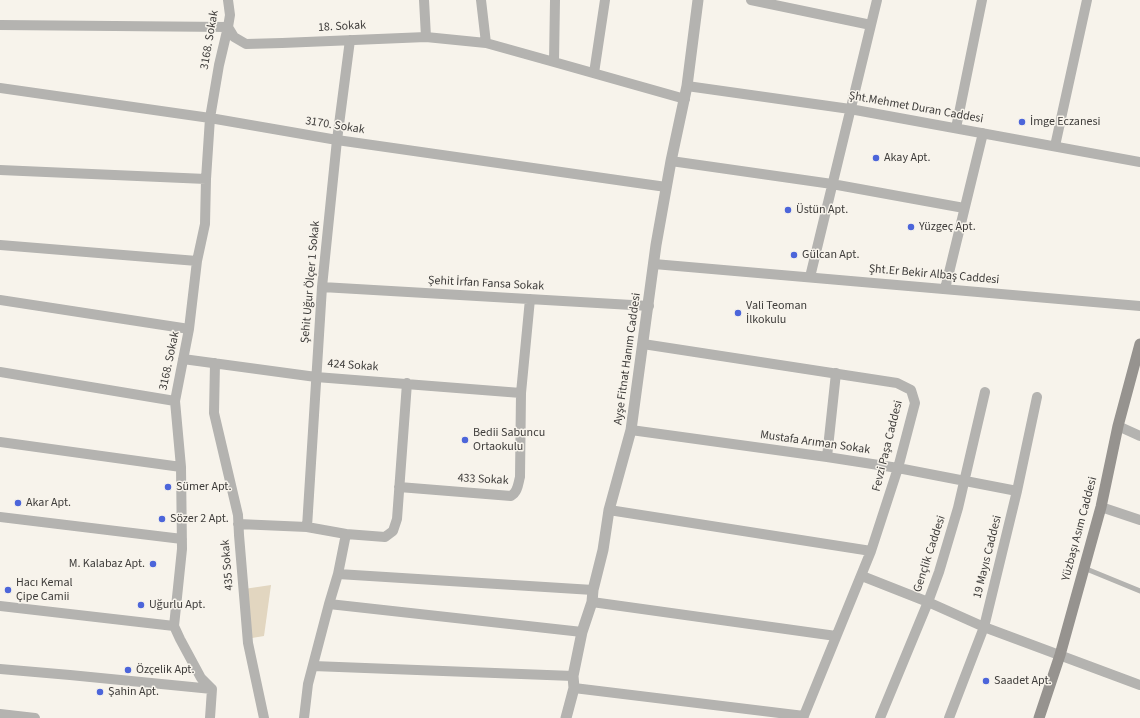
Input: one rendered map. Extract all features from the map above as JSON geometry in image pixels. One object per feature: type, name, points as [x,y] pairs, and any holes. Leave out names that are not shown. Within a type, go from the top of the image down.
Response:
[{"type":"main road","name":"Yüzbaşı Asım Caddesi","points":[[1039,718],[1060,655],[1101,507],[1118,426],[1140,344]]},
{"type":"street","name":"3168. Sokak","points":[[174,626],[182,549],[181,467],[175,401],[189,329],[204,224],[210,118],[219,65],[230,15],[228,0]]},
{"type":"street","points":[[424,0],[426,37]]},
{"type":"street","points":[[481,0],[486,44]]},
{"type":"street","points":[[554,62],[555,0]]},
{"type":"street","points":[[594,73],[605,0]]},
{"type":"street","name":"Ayşe Fitnat Hanım Caddesi","points":[[566,718],[574,688],[574,676],[582,632],[592,602],[593,590],[603,550],[609,510],[631,430],[654,264],[666,187],[685,99],[698,0]]},
{"type":"street","points":[[751,0],[871,25]]},
{"type":"street","points":[[810,277],[877,0]]},
{"type":"street","points":[[956,128],[982,0]]},
{"type":"street","points":[[1055,146],[1087,0]]},
{"type":"street","points":[[0,25],[228,27]]},
{"type":"street","name":"18. Sokak","points":[[228,27],[234,37],[246,44],[426,37],[486,44],[685,99]]},
{"type":"street","name":"Şehit Uğur Ölçer 1 Sokak","points":[[307,527],[322,287],[337,140],[350,40]]},
{"type":"street","name":"Şht.Mehmet Duran Caddesi","points":[[687,86],[850,109],[1140,162]]},
{"type":"street","name":"3170. Sokak","points":[[0,88],[210,118],[337,140],[666,187]]},
{"type":"street","points":[[945,289],[983,134]]},
{"type":"street","points":[[671,161],[832,184],[964,208]]},
{"type":"street","points":[[0,170],[206,179]]},
{"type":"street","points":[[0,245],[198,261]]},
{"type":"street","name":"Şht.Er Bekir Albaş Caddesi","points":[[654,264],[1140,306]]},
{"type":"street","name":"Şehit İrfan Fansa Sokak","points":[[322,287],[649,306]]},
{"type":"street","name":"433 Sokak","points":[[399,487],[511,496],[514,494],[518,488],[520,477],[522,393],[530,299]]},
{"type":"street","points":[[0,300],[189,329]]},
{"type":"street","name":"Fevzi Paşa Caddesi","points":[[643,344],[898,383],[911,390],[915,403],[898,468],[871,551],[803,717]]},
{"type":"street","name":"424 Sokak","points":[[183,359],[316,377],[522,393]]},
{"type":"street","name":"435 Sokak","points":[[215,363],[214,413],[238,515],[248,643],[264,718]]},
{"type":"street","points":[[0,372],[175,401]]},
{"type":"street","points":[[827,457],[836,373]]},
{"type":"street","points":[[238,524],[307,527],[346,534],[385,537],[393,531],[397,519],[407,383]]},
{"type":"street","name":"Gençlik Caddesi","points":[[880,718],[939,572],[958,508],[985,392]]},
{"type":"street","name":"19 Mayıs Caddesi","points":[[949,718],[984,627],[1017,491],[1037,397]]},
{"type":"street","points":[[1118,426],[1140,436]]},
{"type":"street","name":"Mustafa Arıman Sokak","points":[[631,430],[898,468],[1017,491]]},
{"type":"street","points":[[0,442],[181,467]]},
{"type":"street","points":[[1101,507],[1140,520]]},
{"type":"street","points":[[609,510],[871,551]]},
{"type":"street","points":[[0,517],[182,539]]},
{"type":"street","points":[[304,718],[308,684],[338,574],[346,534]]},
{"type":"street","points":[[338,574],[593,590]]},
{"type":"street","points":[[862,576],[928,602],[984,627],[1140,685]]},
{"type":"street","points":[[592,602],[836,636]]},
{"type":"street","points":[[329,604],[582,632]]},
{"type":"street","points":[[0,606],[174,626],[201,678],[212,689],[210,718]]},
{"type":"street","points":[[313,666],[574,676]]},
{"type":"street","points":[[0,669],[212,689]]},
{"type":"street","points":[[574,688],[803,717]]},
{"type":"street","points":[[0,714],[35,718]]},
{"type":"lane","points":[[1084,568],[1140,591]]},
{"type":"shaded area","points":[[271,585],[264,636],[252,638],[244,589]]},
{"type":"place","name":"İmge Eczanesi","points":[[1022,122]]},
{"type":"place","name":"Akay Apt.","points":[[876,158]]},
{"type":"place","name":"Üstün Apt.","points":[[788,210]]},
{"type":"place","name":"Yüzgeç Apt.","points":[[911,227]]},
{"type":"place","name":"Gülcan Apt.","points":[[794,255]]},
{"type":"place","name":"Vali Teoman İlkokulu","points":[[738,313]]},
{"type":"place","name":"Bedii Sabuncu Ortaokulu","points":[[465,440]]},
{"type":"place","name":"Sümer Apt.","points":[[168,487]]},
{"type":"place","name":"Akar Apt.","points":[[18,503]]},
{"type":"place","name":"Sözer 2 Apt.","points":[[162,519]]},
{"type":"place","name":"M. Kalabaz Apt.","points":[[153,564]]},
{"type":"place","name":"Hacı Kemal Çipe Camii","points":[[8,590]]},
{"type":"place","name":"Uğurlu Apt.","points":[[141,605]]},
{"type":"place","name":"Özçelik Apt.","points":[[128,670]]},
{"type":"place","name":"Saadet Apt.","points":[[986,681]]},
{"type":"place","name":"Şahin Apt.","points":[[100,692]]}]
